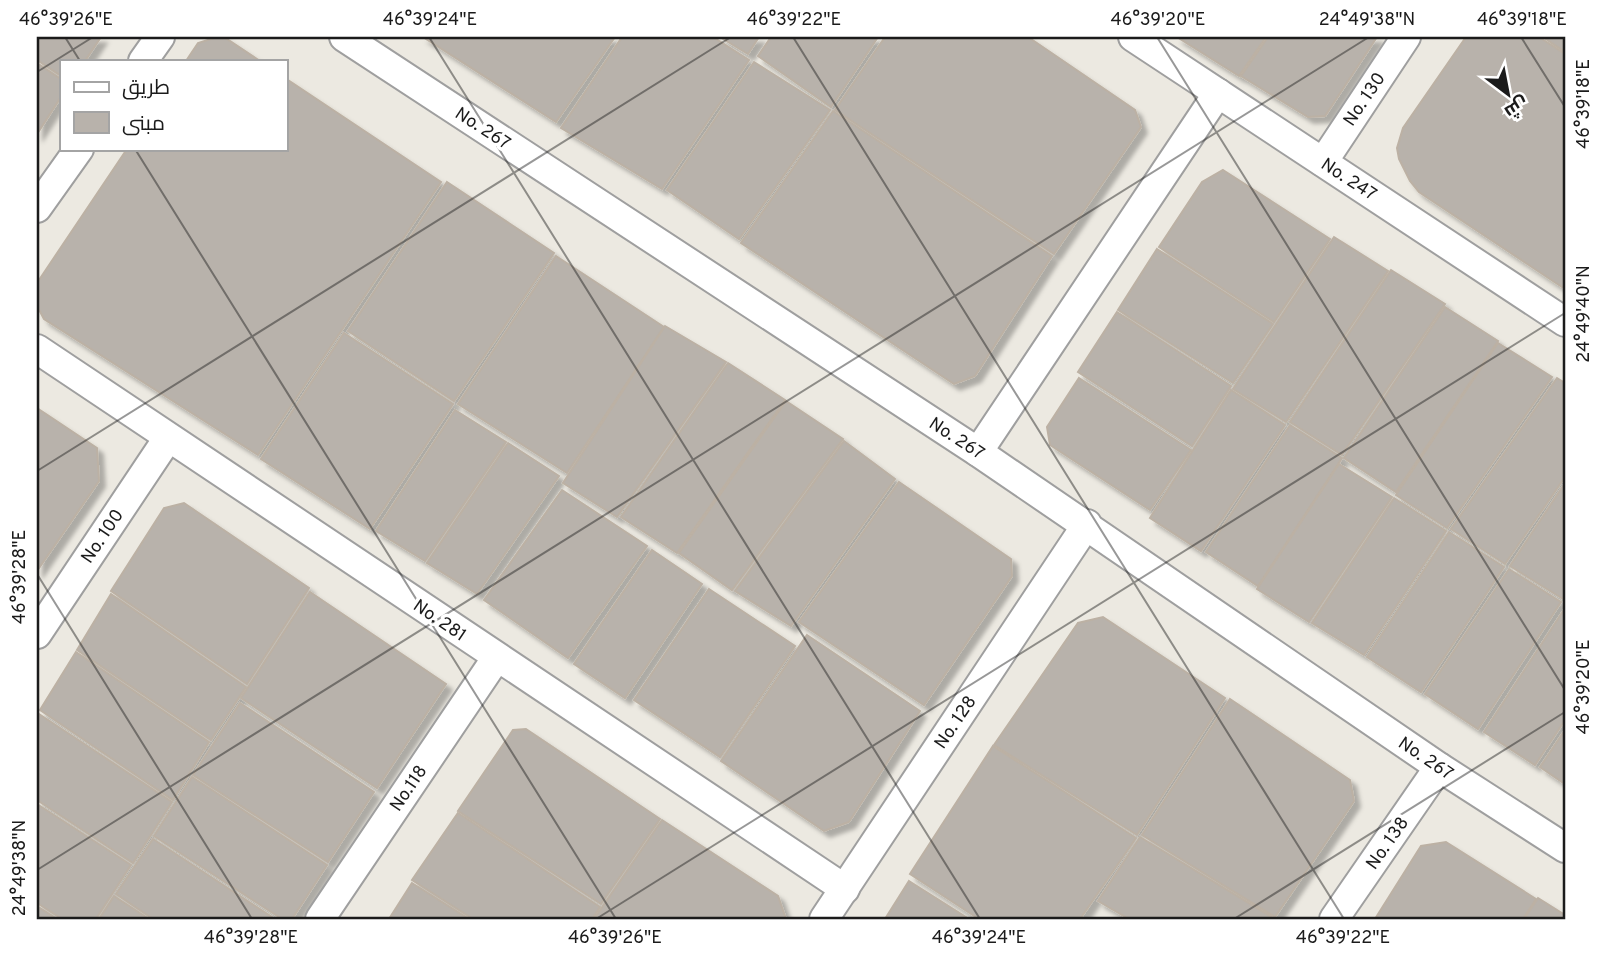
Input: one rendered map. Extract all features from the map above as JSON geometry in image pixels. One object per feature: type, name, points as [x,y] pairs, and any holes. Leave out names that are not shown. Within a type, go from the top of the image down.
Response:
[{"type":"street","points":[[144,60],[160,37]]},
{"type":"street","name":"No. 267","points":[[344,37],[1087,524],[1439,767],[1565,848]]},
{"type":"street","name":"No. 247","points":[[1133,37],[1565,322]]},
{"type":"street","name":"No. 130","points":[[1323,162],[1406,37]]},
{"type":"street","points":[[978,452],[1218,93]]},
{"type":"street","points":[[37,208],[78,150]]},
{"type":"street","name":"No. 281","points":[[37,349],[845,889]]},
{"type":"street","name":"No. 100","points":[[37,634],[167,438]]},
{"type":"street","name":"No. 128","points":[[824,919],[1087,524]]},
{"type":"street","name":"No.118","points":[[320,919],[497,657]]},
{"type":"street","name":"No. 138","points":[[1334,919],[1439,767]]},
{"type":"building","points":[[37,37],[101,37],[86,60],[60,60],[60,75],[37,60]]},
{"type":"building","points":[[224,37],[258,60],[187,60],[198,43]]},
{"type":"building","points":[[423,37],[615,37],[556,122]]},
{"type":"building","points":[[622,37],[713,37],[749,60],[662,189],[561,128]]},
{"type":"building","points":[[720,37],[759,37],[748,54]]},
{"type":"building","points":[[771,37],[878,37],[831,107],[758,56]]},
{"type":"building","points":[[885,37],[1028,37],[1135,110],[1141,127],[1054,254],[835,110]]},
{"type":"building","points":[[1177,37],[1266,37],[1239,76]]},
{"type":"building","points":[[1268,37],[1377,37],[1325,116],[1308,117],[1241,76]]},
{"type":"building","points":[[1466,37],[1539,37],[1565,54],[1565,289],[1419,192],[1399,159],[1397,148],[1403,128]]},
{"type":"building","points":[[1543,37],[1565,37],[1565,52]]},
{"type":"building","points":[[754,62],[830,110],[739,239],[667,190]]},
{"type":"building","points":[[37,63],[60,78],[60,99],[37,134]]},
{"type":"building","points":[[287,79],[441,182],[258,455],[44,319],[37,306],[37,283],[126,150],[287,150]]},
{"type":"building","points":[[833,111],[1052,256],[975,376],[954,384],[741,243]]},
{"type":"building","points":[[1223,170],[1330,239],[1274,322],[1159,247],[1202,182]]},
{"type":"building","points":[[447,182],[554,253],[454,401],[348,331]]},
{"type":"building","points":[[1334,237],[1388,271],[1286,422],[1233,389]]},
{"type":"building","points":[[1157,249],[1273,324],[1233,383],[1118,310]]},
{"type":"building","points":[[556,256],[664,327],[567,473],[458,404]]},
{"type":"building","points":[[1391,270],[1445,304],[1342,455],[1290,422]]},
{"type":"building","points":[[1445,307],[1498,341],[1396,492],[1344,458]]},
{"type":"building","points":[[1117,312],[1231,386],[1192,446],[1078,372]]},
{"type":"building","points":[[665,326],[726,362],[617,517],[563,483]]},
{"type":"building","points":[[344,333],[453,404],[370,529],[261,459]]},
{"type":"building","points":[[1498,343],[1552,377],[1447,528],[1396,495]]},
{"type":"building","points":[[728,363],[785,400],[677,553],[621,517]]},
{"type":"building","points":[[1079,378],[1191,450],[1150,510],[1050,445],[1047,427]]},
{"type":"building","points":[[1557,378],[1565,383],[1565,477],[1505,564],[1451,529]]},
{"type":"building","points":[[1231,390],[1285,425],[1201,551],[1150,518]]},
{"type":"building","points":[[786,401],[843,439],[732,590],[679,553]]},
{"type":"building","points":[[37,408],[97,448],[99,481],[37,571]]},
{"type":"building","points":[[455,410],[506,442],[425,561],[376,531]]},
{"type":"building","points":[[1290,425],[1342,458],[1258,586],[1206,552]]},
{"type":"building","points":[[844,441],[895,479],[791,626],[735,591]]},
{"type":"building","points":[[508,443],[559,476],[477,594],[427,563]]},
{"type":"building","points":[[1339,464],[1392,497],[1309,622],[1257,589]]},
{"type":"building","points":[[899,482],[1011,559],[1012,576],[924,705],[799,622]]},
{"type":"building","points":[[1565,483],[1565,596],[1563,599],[1510,566]]},
{"type":"building","points":[[562,490],[647,546],[568,658],[484,600]]},
{"type":"building","points":[[1394,498],[1446,531],[1364,655],[1312,623]]},
{"type":"building","points":[[184,503],[309,588],[247,684],[111,591],[164,508]]},
{"type":"building","points":[[1449,532],[1504,567],[1421,692],[1367,657]]},
{"type":"building","points":[[652,550],[702,584],[625,698],[574,664]]},
{"type":"building","points":[[1509,569],[1561,602],[1478,729],[1425,694]]},
{"type":"building","points":[[709,589],[795,646],[720,757],[634,700]]},
{"type":"building","points":[[310,592],[446,684],[377,788],[241,698]]},
{"type":"building","points":[[111,594],[246,687],[211,740],[77,650]]},
{"type":"building","points":[[1565,608],[1565,720],[1535,765],[1484,732]]},
{"type":"building","points":[[1103,617],[1225,698],[1137,835],[994,745],[1078,623]]},
{"type":"building","points":[[807,635],[920,711],[849,822],[824,831],[721,761]]},
{"type":"building","points":[[76,652],[209,742],[173,800],[40,710]]},
{"type":"building","points":[[1230,699],[1350,780],[1354,801],[1275,917],[1142,835]]},
{"type":"building","points":[[240,703],[374,792],[328,862],[193,775]]},
{"type":"building","points":[[39,714],[172,802],[133,863],[37,800]]},
{"type":"building","points":[[526,729],[660,819],[601,904],[458,811],[513,730]]},
{"type":"building","points":[[1565,730],[1565,784],[1540,767]]},
{"type":"building","points":[[993,746],[1136,838],[1080,919],[979,919],[910,874]]},
{"type":"building","points":[[192,777],[327,865],[292,919],[282,919],[154,836]]},
{"type":"building","points":[[37,804],[131,865],[96,919],[62,919],[37,903]]},
{"type":"building","points":[[458,813],[600,907],[592,919],[473,919],[412,880]]},
{"type":"building","points":[[662,820],[778,896],[786,919],[594,919]]},
{"type":"building","points":[[1140,837],[1275,919],[1129,919],[1098,901]]},
{"type":"building","points":[[153,839],[275,919],[153,919],[116,894]]},
{"type":"building","points":[[1446,842],[1536,899],[1523,919],[1375,919],[1421,846]]},
{"type":"building","points":[[909,881],[969,919],[885,919]]},
{"type":"building","points":[[412,883],[469,919],[389,919]]},
{"type":"building","points":[[114,896],[149,919],[99,919]]},
{"type":"building","points":[[1538,898],[1565,915],[1565,919],[1524,919]]},
{"type":"building","points":[[37,906],[57,919],[37,919]]}]
